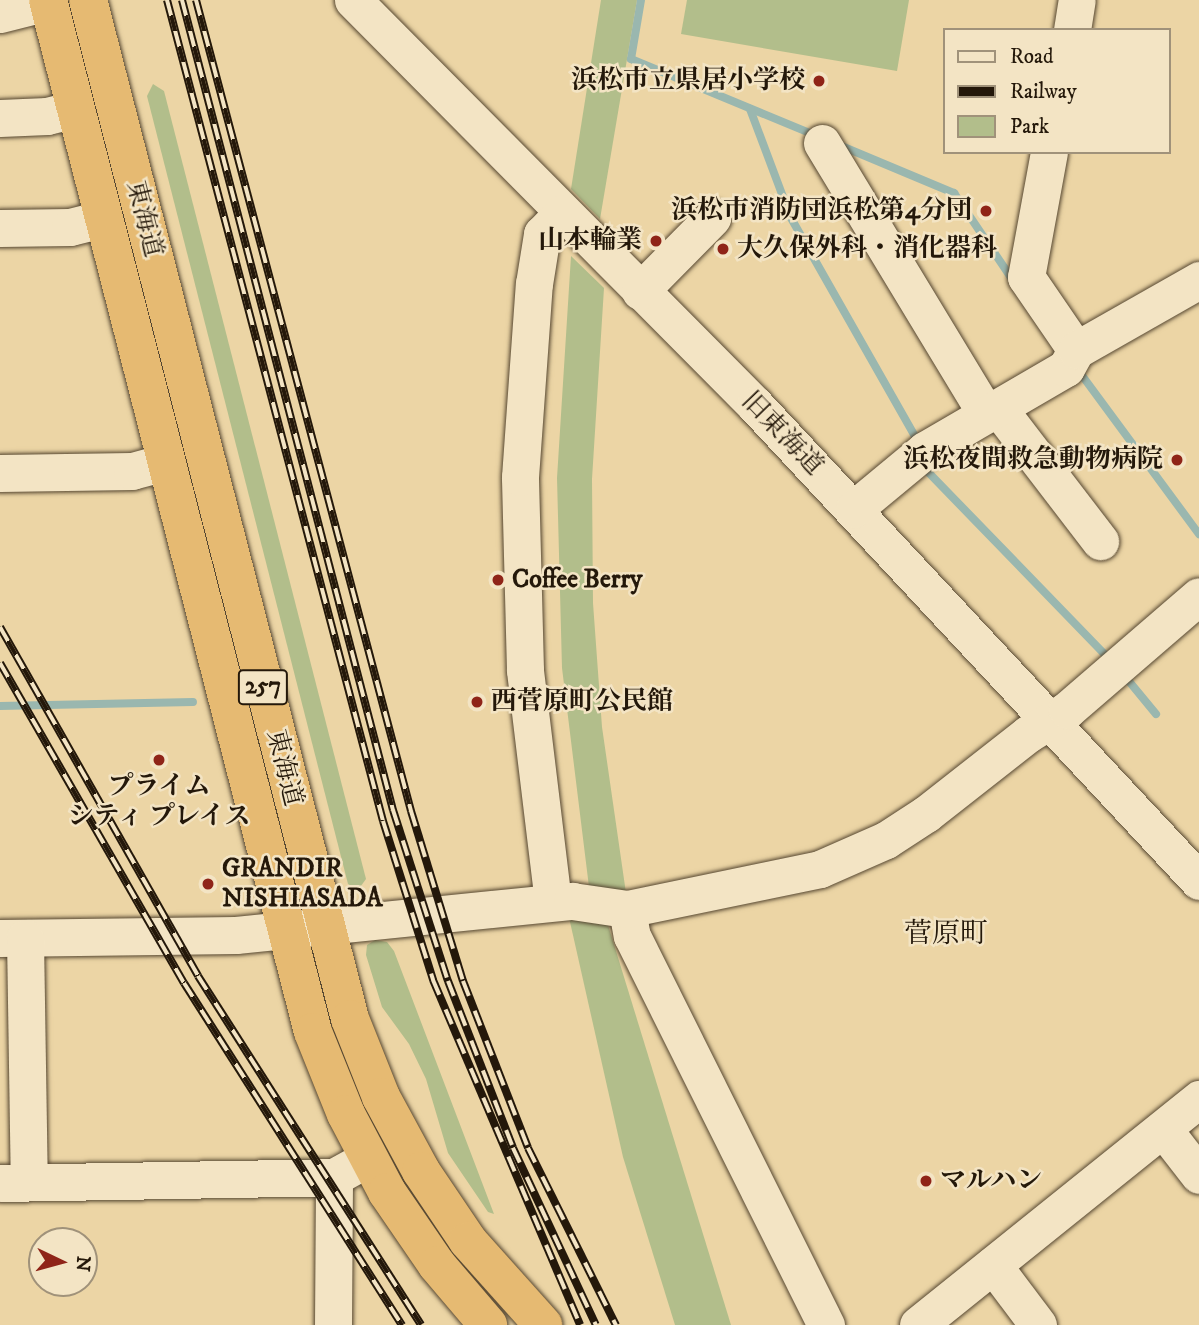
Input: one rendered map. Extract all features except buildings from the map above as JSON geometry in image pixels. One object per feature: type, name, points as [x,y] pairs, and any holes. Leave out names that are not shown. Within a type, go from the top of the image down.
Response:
[{"type":"highway","name":"東海道","points":[[88,0],[350,1019],[400,1135],[468,1241],[543,1325]]},
{"type":"highway","name":"東海道","points":[[48,1],[285,930],[325,1063],[368,1158],[411,1229],[488,1325]]},
{"type":"street","name":"旧東海道","points":[[353,0],[854,509],[1199,881]]},
{"type":"street","points":[[1072,28],[1077,0]]},
{"type":"street","points":[[0,14],[48,1]]},
{"type":"street","points":[[0,118],[47,116],[75,108]]},
{"type":"street","points":[[822,143],[992,411],[1100,541]]},
{"type":"street","points":[[1049,154],[1026,277],[1076,351]]},
{"type":"street","points":[[553,902],[525,670],[520,477],[534,284],[542,234],[562,213]]},
{"type":"street","points":[[640,291],[712,218]]},
{"type":"street","points":[[0,228],[70,227],[103,219]]},
{"type":"street","points":[[854,509],[925,450],[1066,368],[1076,351],[1199,280]]},
{"type":"street","points":[[0,473],[132,471],[166,462]]},
{"type":"street","points":[[368,1158],[334,1177],[14,1183],[12,938],[285,930],[572,901],[627,909],[797,876],[854,856],[906,828],[1050,720],[1199,596]]},
{"type":"street","points":[[627,909],[632,936],[827,1325]]},
{"type":"street","points":[[918,1325],[1164,1130],[1199,1099]]},
{"type":"street","points":[[1164,1130],[1199,1175]]},
{"type":"street","points":[[334,1177],[334,1325]]},
{"type":"street","points":[[993,1265],[1038,1325]]},
{"type":"green space","points":[[601,0],[637,0],[600,219],[571,189]]},
{"type":"green space","points":[[687,0],[909,0],[897,71],[681,34]]},
{"type":"green space","points":[[153,84],[164,91],[366,879],[358,890],[348,884],[147,96]]},
{"type":"green space","points":[[571,256],[604,288],[592,479],[593,603],[602,727],[626,893],[589,887],[562,668],[557,478]]},
{"type":"green space","points":[[568,913],[608,925],[731,1325],[675,1325],[623,1157]]},
{"type":"green space","points":[[375,940],[387,942],[394,951],[494,1214],[488,1212],[448,1153],[426,1079],[409,1044],[382,1007],[366,955],[367,945]]},
{"type":"waterway","points":[[641,0],[631,59],[817,136]]},
{"type":"waterway","points":[[750,109],[791,218],[919,443]]},
{"type":"waterway","points":[[839,145],[954,193],[1014,282]]},
{"type":"waterway","points":[[1078,370],[1199,534]]},
{"type":"waterway","points":[[926,464],[929,473],[1110,660]]},
{"type":"waterway","points":[[1123,674],[1156,714]]},
{"type":"waterway","points":[[0,706],[193,702]]},
{"type":"railway","points":[[167,0],[383,821],[433,980],[580,1325]]},
{"type":"railway","points":[[182,0],[393,810],[448,981],[513,1148],[596,1325]]},
{"type":"railway","points":[[196,0],[411,811],[463,981],[528,1148],[616,1325]]},
{"type":"railway","points":[[0,627],[198,976],[421,1325]]},
{"type":"railway","points":[[0,663],[184,983],[402,1325]]},
{"type":"place","name":"浜松市立県居小学校","points":[[819,81]]},
{"type":"place","name":"浜松市消防団浜松第4分団","points":[[986,211]]},
{"type":"place","name":"山本輪業","points":[[656,241]]},
{"type":"place","name":"大久保外科・消化器科","points":[[723,249]]},
{"type":"place","name":"浜松夜間救急動物病院","points":[[1177,460]]},
{"type":"place","name":"Coffee Berry","points":[[498,580]]},
{"type":"place","name":"西菅原町公民館","points":[[477,702]]},
{"type":"place","name":"プライム シティ プレイス","points":[[159,760]]},
{"type":"place","name":"GRANDIR NISHIASADA","points":[[208,884]]},
{"type":"place","name":"マルハン","points":[[926,1181]]},
{"type":"district","name":"菅原町","points":[[946,934]]}]
